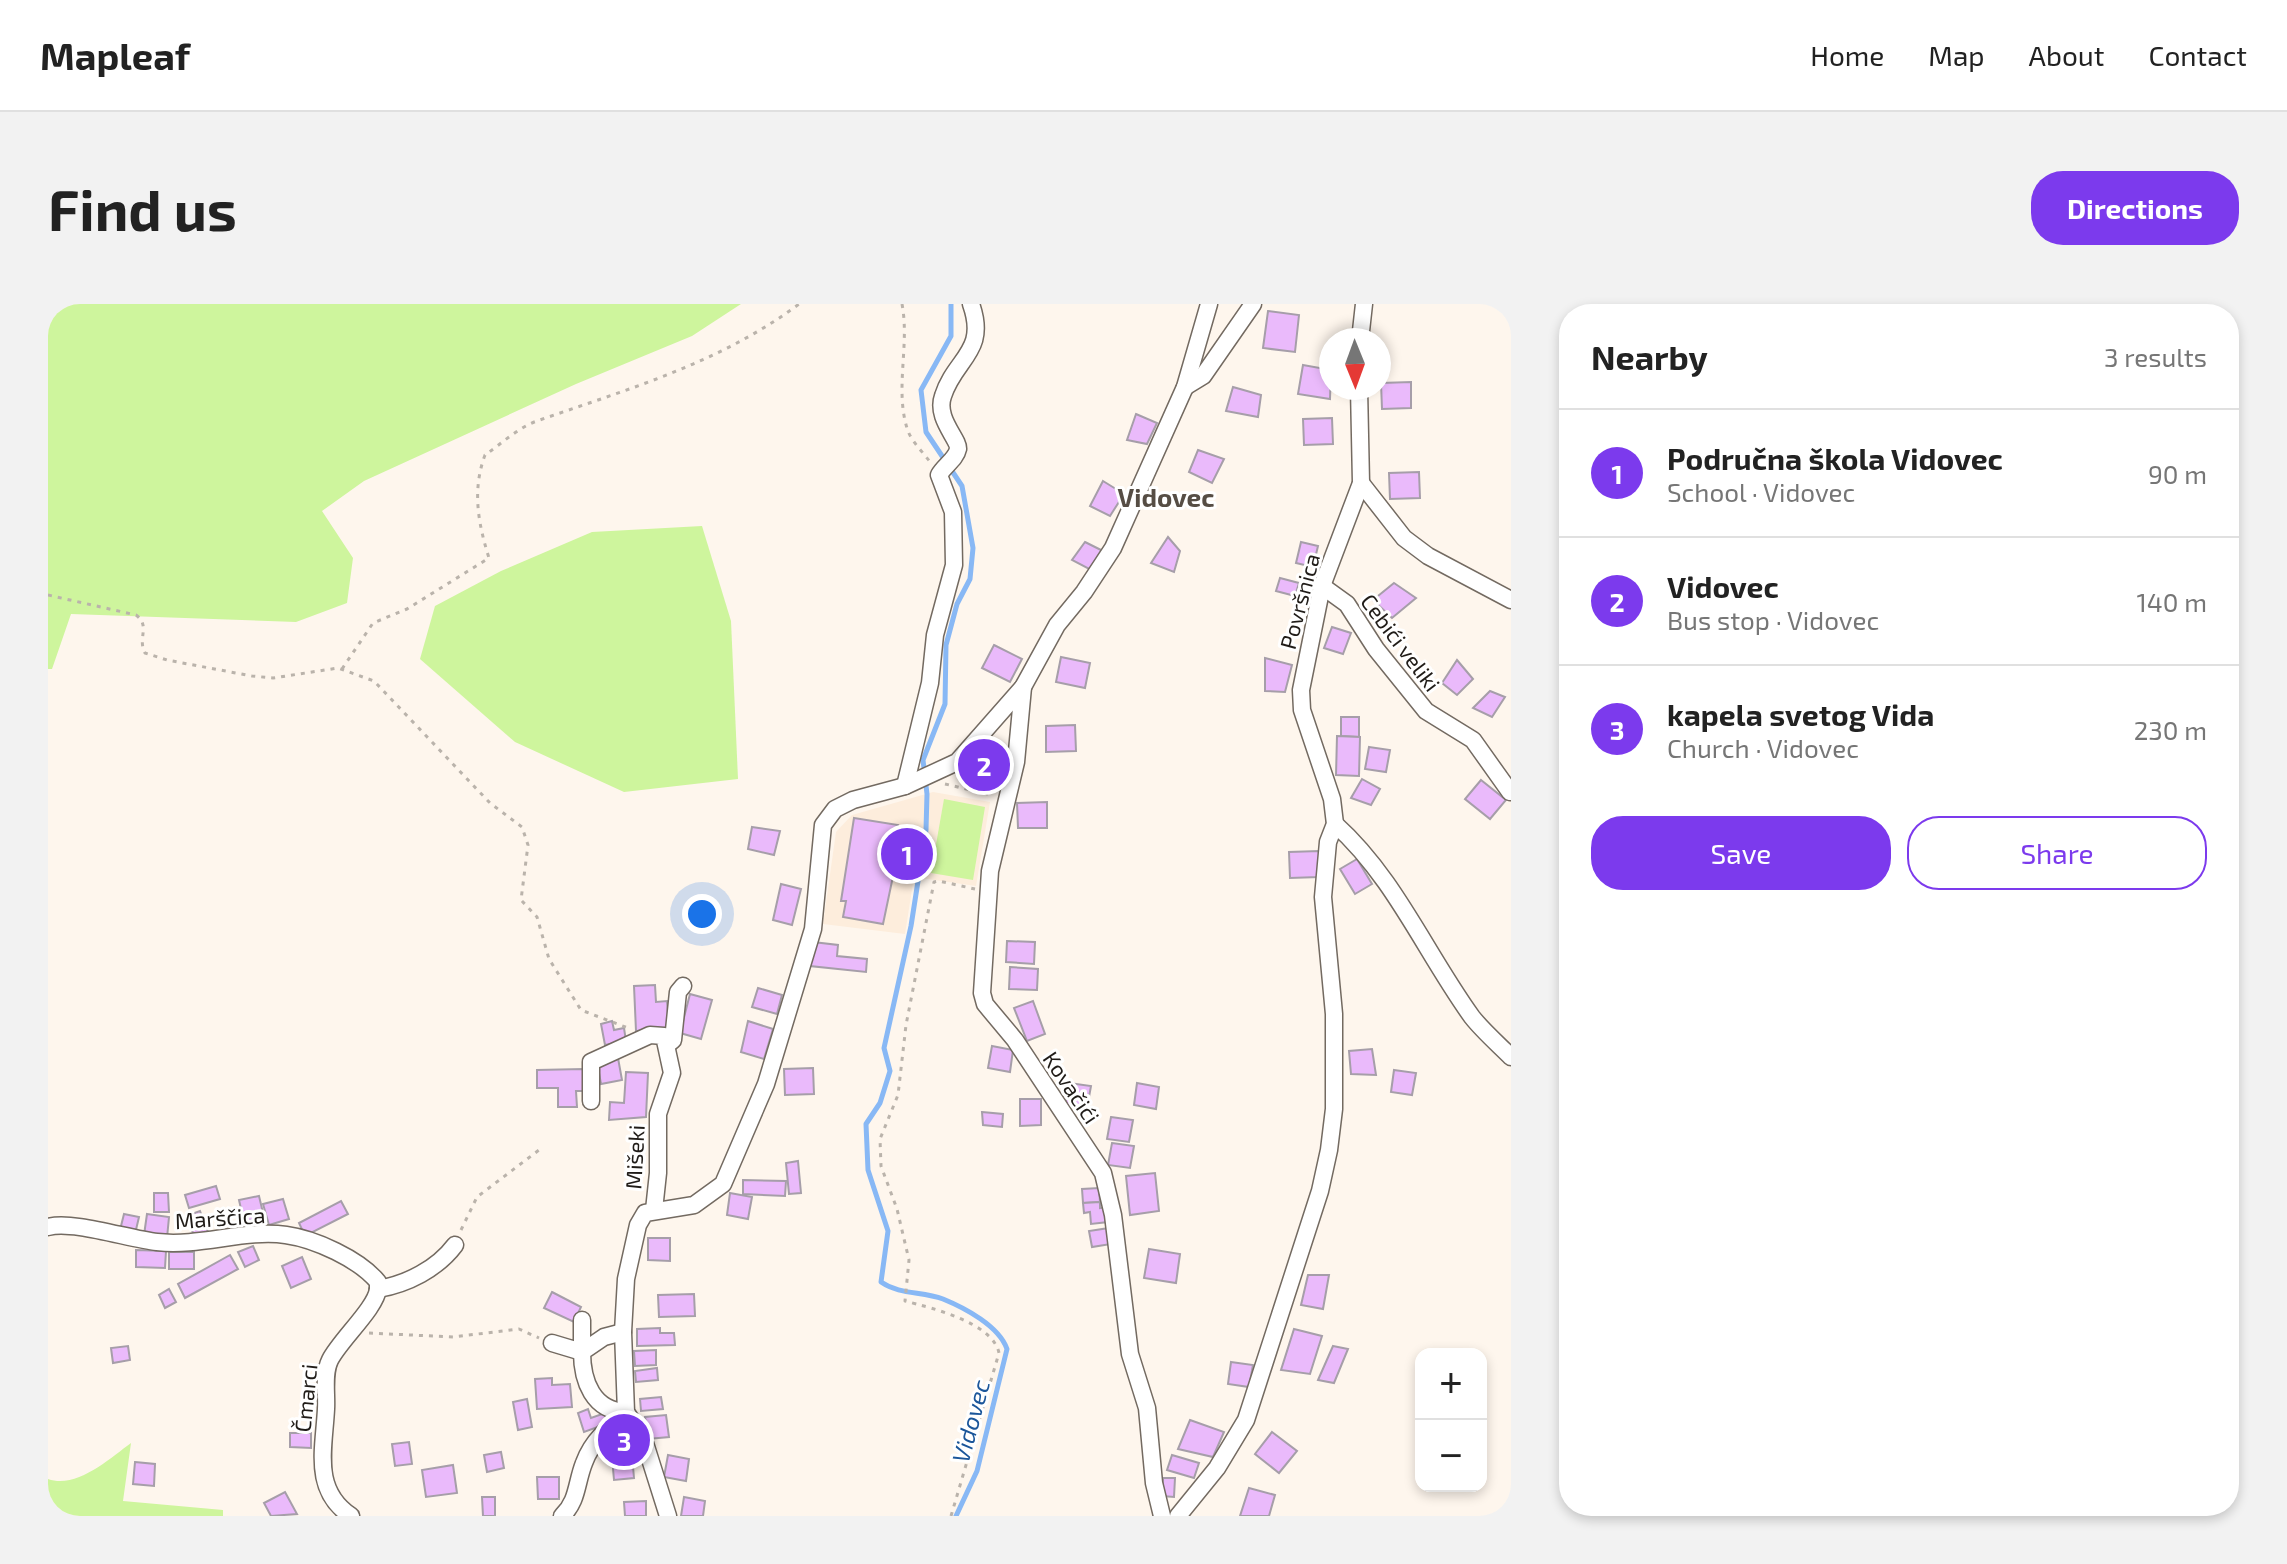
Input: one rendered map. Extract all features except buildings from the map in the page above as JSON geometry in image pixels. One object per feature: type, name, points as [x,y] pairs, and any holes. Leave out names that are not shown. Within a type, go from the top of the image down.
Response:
[{"type":"street","points":[[923,779],[935,635],[954,565],[953,512],[940,472],[954,457],[958,445],[948,431],[942,397],[976,339],[976,320],[971,304]]},
{"type":"street","points":[[668,1516],[644,1440],[626,1414],[623,1332],[626,1279],[638,1225],[645,1213],[694,1205],[723,1184],[766,1084],[813,929],[823,825],[835,809],[853,800],[923,779],[957,762],[1023,687],[1057,625],[1084,592],[1113,548],[1185,387],[1209,304]]},
{"type":"street","points":[[1185,387],[1203,376],[1253,304]]},
{"type":"street","points":[[1361,328],[1364,304]]},
{"type":"street","name":"Površnica","points":[[1335,824],[1332,799],[1302,710],[1301,690],[1322,586],[1361,483],[1359,400]]},
{"type":"street","points":[[1361,483],[1404,538],[1428,556],[1511,600]]},
{"type":"street","name":"Cebići veliki","points":[[1322,586],[1347,604],[1376,649],[1426,711],[1473,740],[1510,792]]},
{"type":"street","name":"Kovačići","points":[[1023,687],[1016,762],[990,871],[982,993],[985,1004],[1015,1040],[1103,1173],[1113,1215],[1130,1354],[1147,1408],[1154,1483],[1162,1516]]},
{"type":"street","points":[[1178,1516],[1217,1468],[1246,1420],[1323,1177],[1334,1109],[1334,1014],[1323,897],[1326,853],[1335,824],[1384,878],[1474,1018],[1511,1057]]},
{"type":"street","name":"Mišeki","points":[[654,1210],[658,1114],[672,1073],[668,1044],[673,1040],[678,992],[683,986]]},
{"type":"street","points":[[591,1101],[591,1062],[658,1034],[668,1044]]},
{"type":"street","name":"Marščica","points":[[48,1227],[61,1225],[121,1238],[183,1243],[283,1234],[322,1247],[364,1269],[378,1282],[378,1289]]},
{"type":"street","points":[[378,1289],[409,1283],[448,1255],[455,1245]]},
{"type":"street","name":"Čmarci","points":[[351,1516],[331,1495],[323,1477],[321,1459],[328,1366],[349,1332],[377,1297],[378,1289]]},
{"type":"street","points":[[582,1320],[582,1375],[592,1396],[612,1412],[626,1414]]},
{"type":"street","points":[[582,1352],[604,1337],[623,1332]]},
{"type":"street","points":[[552,1343],[582,1352]]},
{"type":"street","points":[[562,1516],[573,1506],[584,1461],[597,1440],[604,1430],[626,1414]]},
{"type":"path","points":[[342,669],[373,623],[407,609],[489,558],[479,523],[477,482],[485,455],[537,421],[707,360],[767,328],[799,304]]},
{"type":"path","points":[[902,304],[907,327],[903,409],[909,434],[940,472]]},
{"type":"path","points":[[48,595],[136,615],[143,621],[142,646],[145,653],[167,660],[273,678],[342,669],[374,681],[490,803],[522,827],[528,845],[521,900],[541,925],[555,972],[581,1010],[598,1019],[623,1024],[638,1040]]},
{"type":"path","points":[[923,779],[977,792]]},
{"type":"path","points":[[919,837],[933,840]]},
{"type":"path","points":[[951,1516],[999,1353],[992,1337],[958,1318],[905,1301],[909,1260],[897,1209],[881,1166],[880,1139],[898,1095],[906,1025],[934,882],[990,892]]},
{"type":"path","points":[[455,1245],[477,1197],[539,1150]]},
{"type":"path","points":[[349,1332],[453,1337],[519,1329],[552,1343]]},
{"type":"shaded area","points":[[933,792],[990,802],[976,886],[914,877],[905,934],[823,924],[836,832],[852,815]]},
{"type":"green space","points":[[48,304],[741,304],[692,336],[576,384],[364,481],[322,511],[353,558],[347,603],[296,622],[71,614],[52,669],[48,669]]},
{"type":"green space","points":[[702,526],[731,621],[738,779],[624,792],[515,742],[420,659],[435,606],[501,571],[592,532]]},
{"type":"green space","points":[[944,799],[985,807],[973,880],[931,873]]},
{"type":"green space","points":[[131,1443],[123,1501],[223,1510],[223,1516],[48,1516],[48,1479],[70,1480],[81,1476]]},
{"type":"waterway","name":"Vidovec","points":[[951,304],[951,336],[921,390],[926,432],[962,486],[973,548],[970,579],[957,604],[946,645],[945,704],[923,760],[927,794],[926,830],[911,926],[884,1048],[890,1071],[880,1103],[866,1124],[868,1170],[888,1231],[881,1282],[961,1307],[989,1325],[1007,1349],[977,1471],[956,1516]]},
{"type":"place","name":"Vidovec","points":[[984,765]]},
{"type":"place","name":"Područna škola Vidovec","points":[[907,854]]},
{"type":"place","name":"kapela svetog Vida","points":[[624,1440]]},
{"type":"district","name":"Vidovec","points":[[1166,496]]}]
